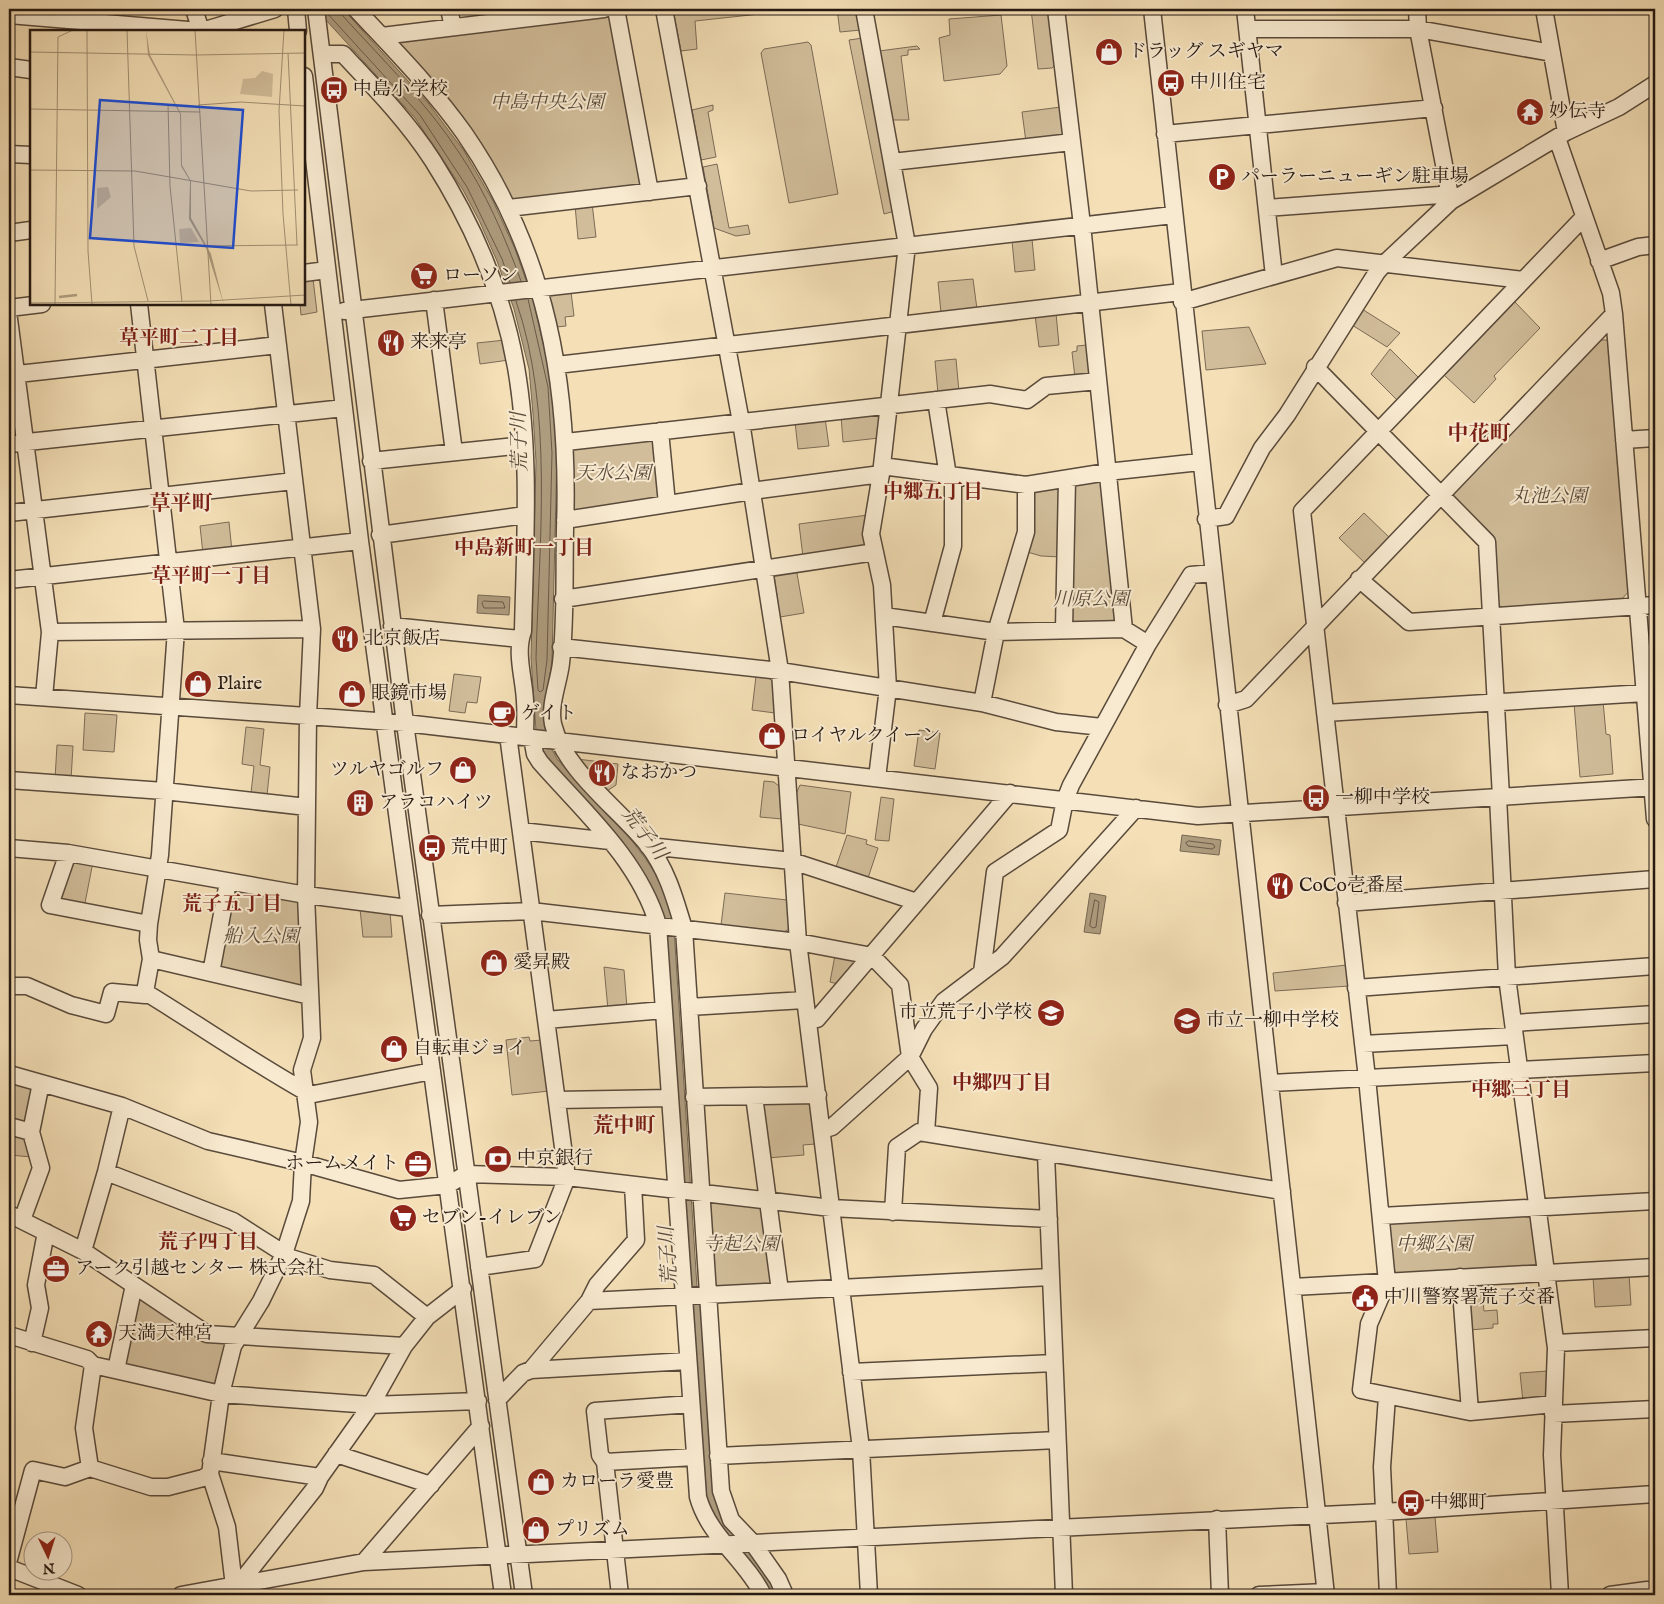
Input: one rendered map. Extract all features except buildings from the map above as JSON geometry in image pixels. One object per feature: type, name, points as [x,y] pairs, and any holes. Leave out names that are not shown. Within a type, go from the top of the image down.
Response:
[{"type":"street","points":[[194,9],[201,30]]},
{"type":"street","points":[[204,30],[272,9]]},
{"type":"street","points":[[296,9],[298,30]]},
{"type":"street","points":[[356,9],[421,78],[463,132],[508,208],[525,246],[557,365],[566,442],[566,520],[562,647],[552,712],[556,741],[570,760],[648,846],[674,893],[664,1010],[670,1098],[688,1192],[696,1295],[723,1501],[731,1520],[778,1579],[785,1595]]},
{"type":"street","points":[[449,9],[453,27]]},
{"type":"street","points":[[382,36],[604,9]]},
{"type":"street","points":[[616,9],[650,192]]},
{"type":"street","points":[[664,9],[741,422],[780,671],[798,942],[861,1449],[869,1595]]},
{"type":"street","points":[[864,9],[907,245],[882,470],[871,534],[882,584],[888,688],[877,778]]},
{"type":"street","points":[[1056,9],[1082,225],[1124,629]]},
{"type":"street","points":[[1152,9],[1206,519],[1326,1594],[1259,1595]]},
{"type":"street","points":[[1245,9],[1274,276]]},
{"type":"street","points":[[1417,9],[1418,29],[1452,201]]},
{"type":"street","points":[[1544,9],[1552,53],[1561,135],[1583,218],[1611,293],[1614,314],[1654,787],[1655,820]]},
{"type":"street","points":[[316,11],[380,535],[430,915],[524,1595]]},
{"type":"street","points":[[9,15],[189,30]]},
{"type":"street","points":[[1247,29],[1418,29],[1552,53]]},
{"type":"street","points":[[322,54],[343,54],[396,112],[433,160],[465,216],[499,292],[516,365],[524,445],[523,631],[520,639],[528,737],[540,762],[610,841],[642,884],[652,904],[670,927],[689,1007],[694,1097],[688,1192],[696,1295],[688,1361],[698,1497],[702,1512],[748,1572],[763,1595]]},
{"type":"street","points":[[9,67],[30,70]]},
{"type":"street","points":[[1206,519],[1226,516],[1262,448],[1288,415],[1315,367],[1384,264],[1452,201],[1561,135],[1619,107],[1655,84]]},
{"type":"street","points":[[305,94],[308,146],[327,270],[408,908],[463,1289],[503,1595]]},
{"type":"street","points":[[1165,134],[1434,108]]},
{"type":"street","points":[[892,162],[1072,142]]},
{"type":"street","points":[[9,154],[30,152]]},
{"type":"street","points":[[508,208],[698,186]]},
{"type":"street","points":[[1267,208],[1440,195],[1452,201]]},
{"type":"street","points":[[332,312],[1173,215]]},
{"type":"street","points":[[1583,218],[1302,511],[1367,1078],[1387,1282],[1369,1324],[1360,1390],[1470,1412],[1554,1409],[1655,1409]]},
{"type":"street","points":[[9,233],[30,230]]},
{"type":"street","points":[[1599,261],[1638,247],[1655,245]]},
{"type":"street","points":[[557,365],[1090,303],[1182,297],[1274,276],[1336,258],[1523,280]]},
{"type":"street","points":[[305,273],[327,270]]},
{"type":"street","points":[[434,300],[454,452]]},
{"type":"street","points":[[9,308],[34,305]]},
{"type":"street","points":[[9,986],[27,986],[72,1005],[106,1014],[112,992],[145,995],[151,959],[148,940],[149,924],[158,870],[176,630],[139,305]]},
{"type":"street","points":[[234,1589],[228,1527],[211,1468],[221,1394],[232,1346],[261,1301],[284,1254],[301,1201],[303,1163],[309,1122],[302,1070],[312,1038],[306,895],[308,716],[312,629],[273,305]]},
{"type":"street","points":[[1227,705],[1246,699],[1614,314]]},
{"type":"street","points":[[9,319],[17,443],[34,510],[50,632],[44,697]]},
{"type":"street","points":[[12,375],[278,345]]},
{"type":"street","points":[[1315,367],[1487,542],[1496,702],[1502,891],[1507,977],[1544,1273],[1556,1343],[1552,1455],[1560,1595]]},
{"type":"street","points":[[566,442],[990,394],[1027,400],[1046,386],[1098,381]]},
{"type":"street","points":[[932,623],[953,546],[950,476],[936,400]]},
{"type":"street","points":[[17,443],[344,408]]},
{"type":"street","points":[[660,431],[668,504]]},
{"type":"street","points":[[1624,440],[1655,438]]},
{"type":"street","points":[[371,461],[524,445]]},
{"type":"street","points":[[566,520],[882,470],[1026,485],[1108,472],[1200,462]]},
{"type":"street","points":[[1064,629],[1067,479]]},
{"type":"street","points":[[9,513],[294,481]]},
{"type":"street","points":[[982,703],[996,632],[1026,532],[1026,485]]},
{"type":"street","points":[[380,535],[525,515]]},
{"type":"street","points":[[9,580],[360,541]]},
{"type":"street","points":[[563,599],[875,552]]},
{"type":"street","points":[[982,972],[995,872],[1059,830],[1065,800],[1102,727],[1148,644],[1191,575],[1212,573]]},
{"type":"street","points":[[1359,579],[1409,622],[1655,606]]},
{"type":"street","points":[[884,616],[996,632],[1124,629],[1148,644]]},
{"type":"street","points":[[392,626],[520,639]]},
{"type":"street","points":[[50,632],[312,629]]},
{"type":"street","points":[[562,647],[780,671],[982,703],[1056,722],[1102,727]]},
{"type":"street","points":[[1325,712],[1645,693]]},
{"type":"street","points":[[9,695],[405,723],[1198,816],[1654,787]]},
{"type":"street","points":[[479,1267],[535,1259],[567,1177],[508,735]]},
{"type":"street","points":[[9,780],[164,791],[307,807]]},
{"type":"street","points":[[808,1021],[817,1020],[1010,793]]},
{"type":"street","points":[[822,1130],[832,1127],[910,1057],[924,1028],[944,1001],[1002,957],[1136,808]]},
{"type":"street","points":[[521,831],[610,841]]},
{"type":"street","points":[[648,846],[792,861],[917,902]]},
{"type":"street","points":[[9,848],[68,853],[306,895],[408,908]]},
{"type":"street","points":[[68,853],[50,905],[149,924]]},
{"type":"street","points":[[1346,903],[1655,880]]},
{"type":"street","points":[[211,973],[228,882]]},
{"type":"street","points":[[430,915],[531,911],[798,942],[872,956],[900,984],[910,1057],[929,1088],[926,1133]]},
{"type":"street","points":[[151,959],[310,996]]},
{"type":"street","points":[[1356,988],[1655,966]]},
{"type":"street","points":[[145,992],[232,1046],[251,1061],[306,1092],[314,1094],[336,1091],[354,1085],[432,1071]]},
{"type":"street","points":[[689,1007],[806,1000]]},
{"type":"street","points":[[546,1020],[664,1010]]},
{"type":"street","points":[[1363,1044],[1655,1014]]},
{"type":"street","points":[[1270,1084],[1655,1063]]},
{"type":"street","points":[[9,1074],[122,1106],[208,1141],[303,1163],[400,1190],[448,1184],[466,1174],[567,1177],[831,1208],[1049,1219]]},
{"type":"street","points":[[41,1082],[31,1132],[41,1168],[15,1217],[83,1251],[207,1334],[404,1346]]},
{"type":"street","points":[[694,1097],[818,1095]]},
{"type":"street","points":[[754,1096],[780,1291]]},
{"type":"street","points":[[557,1100],[670,1098]]},
{"type":"street","points":[[83,1251],[106,1172],[122,1106]]},
{"type":"street","points":[[9,1126],[31,1132]]},
{"type":"street","points":[[893,1212],[897,1147],[920,1132],[1046,1154],[1282,1190]]},
{"type":"street","points":[[1046,1154],[1064,1595]]},
{"type":"street","points":[[106,1172],[233,1221],[284,1254],[330,1270],[374,1275],[427,1317]]},
{"type":"street","points":[[530,1370],[589,1301],[598,1285],[636,1240],[633,1185]]},
{"type":"street","points":[[1381,1216],[1655,1201]]},
{"type":"street","points":[[32,1343],[40,1308],[36,1285],[46,1232]]},
{"type":"street","points":[[1292,1287],[1655,1267]]},
{"type":"street","points":[[589,1301],[1051,1277]]},
{"type":"street","points":[[1460,1278],[1470,1412]]},
{"type":"street","points":[[116,1370],[134,1285]]},
{"type":"street","points":[[234,1589],[315,1488],[320,1477],[371,1405],[404,1346],[427,1317],[463,1289]]},
{"type":"street","points":[[9,1335],[87,1360],[93,1365],[221,1394],[371,1405],[478,1401]]},
{"type":"street","points":[[1556,1343],[1655,1338]]},
{"type":"street","points":[[496,1400],[523,1373],[530,1370],[688,1361]]},
{"type":"street","points":[[851,1372],[1054,1363]]},
{"type":"street","points":[[90,1468],[84,1428],[93,1365]]},
{"type":"street","points":[[1387,1396],[1382,1467],[1388,1595]]},
{"type":"street","points":[[620,1595],[605,1462],[600,1455],[595,1410],[691,1404]]},
{"type":"street","points":[[364,1562],[481,1426]]},
{"type":"street","points":[[718,1456],[1057,1440]]},
{"type":"street","points":[[336,1454],[431,1485]]},
{"type":"street","points":[[605,1462],[695,1457]]},
{"type":"street","points":[[9,1559],[33,1470],[65,1477],[90,1468],[151,1487],[168,1487],[203,1478],[211,1468]]},
{"type":"street","points":[[211,1468],[320,1477]]},
{"type":"street","points":[[181,1595],[234,1589],[364,1562],[497,1553],[1384,1512],[1655,1494]]},
{"type":"street","points":[[1218,1519],[1220,1595]]},
{"type":"street","points":[[9,1568],[78,1595]]},
{"type":"street","points":[[1610,1595],[1647,1590],[1648,1595]]},
{"type":"green space","points":[[678,9],[806,9],[695,21],[697,49],[681,51],[674,14]]},
{"type":"green space","points":[[837,9],[857,9],[861,30],[840,32]]},
{"type":"green space","points":[[1031,9],[1049,9],[1056,64],[1052,68],[1038,69]]},
{"type":"green space","name":"中島中央公園","points":[[609,13],[642,187],[516,201],[509,199],[397,45],[400,38]]},
{"type":"green space","points":[[1001,15],[1007,66],[1000,74],[944,81],[939,38],[950,35],[949,19]]},
{"type":"green space","points":[[863,38],[895,211],[884,214],[849,40]]},
{"type":"green space","points":[[808,42],[811,45],[838,194],[789,203],[761,53],[764,49]]},
{"type":"green space","points":[[917,46],[920,49],[908,50],[908,55],[901,56],[909,120],[891,120],[879,51]]},
{"type":"green space","points":[[713,105],[713,110],[708,112],[716,157],[701,160],[692,110]]},
{"type":"green space","points":[[1061,107],[1063,133],[1059,138],[1026,142],[1022,112]]},
{"type":"green space","points":[[717,164],[729,228],[748,225],[750,234],[736,236],[714,228],[703,167]]},
{"type":"green space","points":[[592,203],[596,237],[578,239],[575,205]]},
{"type":"green space","points":[[1032,239],[1035,270],[1015,272],[1012,241]]},
{"type":"green space","points":[[313,279],[317,312],[301,315],[300,305],[305,305],[305,281]]},
{"type":"green space","points":[[973,279],[977,309],[941,313],[938,282]]},
{"type":"green space","points":[[571,292],[574,316],[565,317],[566,326],[556,327],[546,295]]},
{"type":"green space","points":[[1514,301],[1540,328],[1494,376],[1496,379],[1474,403],[1444,375]]},
{"type":"green space","points":[[1362,309],[1400,333],[1387,347],[1352,325]]},
{"type":"green space","points":[[1056,313],[1059,345],[1039,347],[1035,315]]},
{"type":"green space","points":[[1249,327],[1266,364],[1206,370],[1202,331]]},
{"type":"green space","points":[[505,340],[509,360],[480,364],[477,343]]},
{"type":"green space","name":"丸池公園","points":[[1599,340],[1608,340],[1629,591],[1621,600],[1503,608],[1495,602],[1492,541],[1453,499],[1453,493]]},
{"type":"green space","points":[[1087,345],[1090,372],[1087,376],[1075,378],[1072,352],[1077,351],[1077,346]]},
{"type":"green space","points":[[1390,349],[1420,379],[1399,402],[1371,374]]},
{"type":"green space","points":[[956,359],[959,392],[938,394],[935,361]]},
{"type":"green space","points":[[877,412],[881,417],[879,438],[843,442],[841,416]]},
{"type":"green space","points":[[825,418],[829,446],[798,449],[795,422]]},
{"type":"green space","name":"天水公園","points":[[653,437],[660,500],[574,513],[571,509],[571,451],[573,447]]},
{"type":"green space","name":"川原公園","points":[[1098,479],[1102,481],[1117,620],[1113,624],[1072,624],[1072,483]]},
{"type":"green space","points":[[1058,485],[1063,489],[1062,557],[1041,556],[1024,551],[1030,492]]},
{"type":"green space","points":[[1364,513],[1391,539],[1366,564],[1339,538]]},
{"type":"green space","points":[[868,515],[866,543],[863,547],[803,557],[799,524]]},
{"type":"green space","points":[[229,522],[232,551],[203,554],[200,526]]},
{"type":"green space","points":[[796,568],[804,613],[780,617],[774,575]]},
{"type":"green space","points":[[454,674],[481,677],[477,703],[467,702],[465,713],[449,711]]},
{"type":"green space","points":[[756,676],[768,677],[773,682],[775,713],[752,710]]},
{"type":"green space","points":[[1603,701],[1606,734],[1610,735],[1613,774],[1580,777],[1574,703]]},
{"type":"green space","points":[[85,713],[117,715],[114,752],[83,750]]},
{"type":"green space","points":[[246,727],[264,729],[260,765],[270,767],[267,795],[251,793],[254,766],[242,764]]},
{"type":"green space","points":[[919,730],[940,733],[935,769],[914,766]]},
{"type":"green space","points":[[57,745],[73,746],[71,780],[55,779]]},
{"type":"green space","points":[[577,759],[618,764],[616,785],[607,791]]},
{"type":"green space","points":[[764,781],[774,782],[780,787],[782,819],[760,817]]},
{"type":"green space","points":[[800,785],[851,792],[845,834],[798,824],[796,794]]},
{"type":"green space","points":[[881,797],[894,799],[889,841],[875,840]]},
{"type":"green space","points":[[847,835],[867,840],[866,844],[878,848],[867,881],[835,870]]},
{"type":"green space","points":[[73,858],[93,862],[84,908],[53,902]]},
{"type":"green space","name":"船入公園","points":[[232,888],[297,900],[301,903],[304,984],[297,989],[221,972],[216,963]]},
{"type":"green space","points":[[725,893],[787,900],[789,929],[784,932],[721,925]]},
{"type":"green space","points":[[360,909],[390,912],[392,937],[363,937]]},
{"type":"green space","points":[[835,955],[854,958],[859,965],[842,985],[830,982]]},
{"type":"green space","points":[[1347,965],[1349,986],[1275,991],[1273,973]]},
{"type":"green space","points":[[604,967],[624,970],[627,1008],[608,1010]]},
{"type":"green space","points":[[529,1037],[530,1041],[542,1040],[549,1091],[512,1095],[506,1040]]},
{"type":"green space","points":[[15,1081],[31,1085],[34,1092],[27,1124],[9,1123],[9,1102]]},
{"type":"green space","points":[[806,1100],[811,1105],[815,1144],[803,1145],[804,1155],[767,1158],[760,1107],[764,1102]]},
{"type":"green space","points":[[11,1130],[23,1134],[32,1157],[9,1155]]},
{"type":"green space","name":"寺起公園","points":[[710,1199],[763,1206],[776,1280],[770,1285],[719,1287],[712,1284],[707,1203]]},
{"type":"green space","name":"中郷公園","points":[[1527,1213],[1532,1216],[1537,1267],[1398,1275],[1394,1272],[1389,1224],[1392,1220]]},
{"type":"green space","points":[[1629,1275],[1631,1305],[1595,1307],[1593,1277]]},
{"type":"green space","points":[[1469,1283],[1481,1283],[1484,1311],[1497,1310],[1498,1324],[1493,1324],[1493,1328],[1470,1330],[1467,1286]]},
{"type":"green space","points":[[144,1297],[225,1340],[228,1345],[217,1384],[212,1387],[127,1368],[121,1360],[135,1301]]},
{"type":"green space","points":[[1548,1371],[1547,1394],[1544,1400],[1523,1402],[1520,1373]]},
{"type":"green space","points":[[1435,1517],[1438,1552],[1409,1554],[1406,1519]]},
{"type":"water","points":[[316,9],[343,9],[428,103],[464,151],[493,201],[515,249],[533,300],[553,387],[557,453],[552,660],[545,711],[549,743],[557,759],[639,850],[665,893],[674,929],[697,1287],[703,1301],[715,1494],[760,1561],[779,1595],[770,1595],[716,1524],[707,1499],[689,1289],[663,926],[654,893],[640,868],[546,761],[537,745],[531,658],[536,461],[529,369],[514,309],[497,261],[463,190],[415,118]]},
{"type":"water","points":[[478,595],[510,597],[509,615],[477,613]]},
{"type":"water","points":[[1182,835],[1221,840],[1219,855],[1180,851]]},
{"type":"water","points":[[1090,893],[1106,896],[1100,934],[1084,932]]},
{"type":"place","name":"ドラッグ スギヤマ","points":[[1109,52]]},
{"type":"place","name":"中川住宅","points":[[1171,83]]},
{"type":"place","name":"中島小学校","points":[[334,90]]},
{"type":"place","name":"妙伝寺","points":[[1530,112]]},
{"type":"place","name":"パーラーニューギン駐車場","points":[[1222,177]]},
{"type":"place","name":"ローソン","points":[[424,276]]},
{"type":"place","name":"来来亭","points":[[391,343]]},
{"type":"place","name":"北京飯店","points":[[345,639]]},
{"type":"place","name":"Plaire","points":[[198,684]]},
{"type":"place","name":"眼鏡市場","points":[[352,694]]},
{"type":"place","name":"ゲイト","points":[[502,714]]},
{"type":"place","name":"ロイヤルクイーン","points":[[772,736]]},
{"type":"place","name":"ツルヤゴルフ","points":[[463,770]]},
{"type":"place","name":"なおかつ","points":[[602,773]]},
{"type":"place","name":"一柳中学校","points":[[1316,798]]},
{"type":"place","name":"アラコハイツ","points":[[360,803]]},
{"type":"place","name":"荒中町","points":[[432,848]]},
{"type":"place","name":"CoCo壱番屋","points":[[1280,886]]},
{"type":"place","name":"愛昇殿","points":[[494,963]]},
{"type":"place","name":"市立荒子小学校","points":[[1051,1013]]},
{"type":"place","name":"市立一柳中学校","points":[[1187,1021]]},
{"type":"place","name":"自転車ジョイ","points":[[394,1049]]},
{"type":"place","name":"中京銀行","points":[[498,1159]]},
{"type":"place","name":"ホームメイト","points":[[418,1164]]},
{"type":"place","name":"セブン-イレブン","points":[[403,1218]]},
{"type":"place","name":"アーク引越センター 株式会社","points":[[56,1269]]},
{"type":"place","name":"中川警察署荒子交番","points":[[1365,1298]]},
{"type":"place","name":"天満天神宮","points":[[99,1334]]},
{"type":"place","name":"カローラ愛豊","points":[[541,1482]]},
{"type":"place","name":"中郷町","points":[[1411,1503]]},
{"type":"place","name":"プリズム","points":[[536,1530]]},
{"type":"district","name":"草平町二丁目","points":[[179,338]]},
{"type":"district","name":"中花町","points":[[1479,434]]},
{"type":"district","name":"中郷五丁目","points":[[933,492]]},
{"type":"district","name":"草平町","points":[[181,504]]},
{"type":"district","name":"中島新町一丁目","points":[[524,548]]},
{"type":"district","name":"草平町一丁目","points":[[211,576]]},
{"type":"district","name":"荒子五丁目","points":[[232,904]]},
{"type":"district","name":"中郷四丁目","points":[[1002,1083]]},
{"type":"district","name":"中郷三丁目","points":[[1521,1090]]},
{"type":"district","name":"荒中町","points":[[624,1126]]},
{"type":"district","name":"荒子四丁目","points":[[208,1242]]},
{"type":"water label","name":"荒子川","points":[[520,442]]},
{"type":"water label","name":"荒子川","points":[[644,834]]},
{"type":"water label","name":"荒子川","points":[[669,1256]]}]
